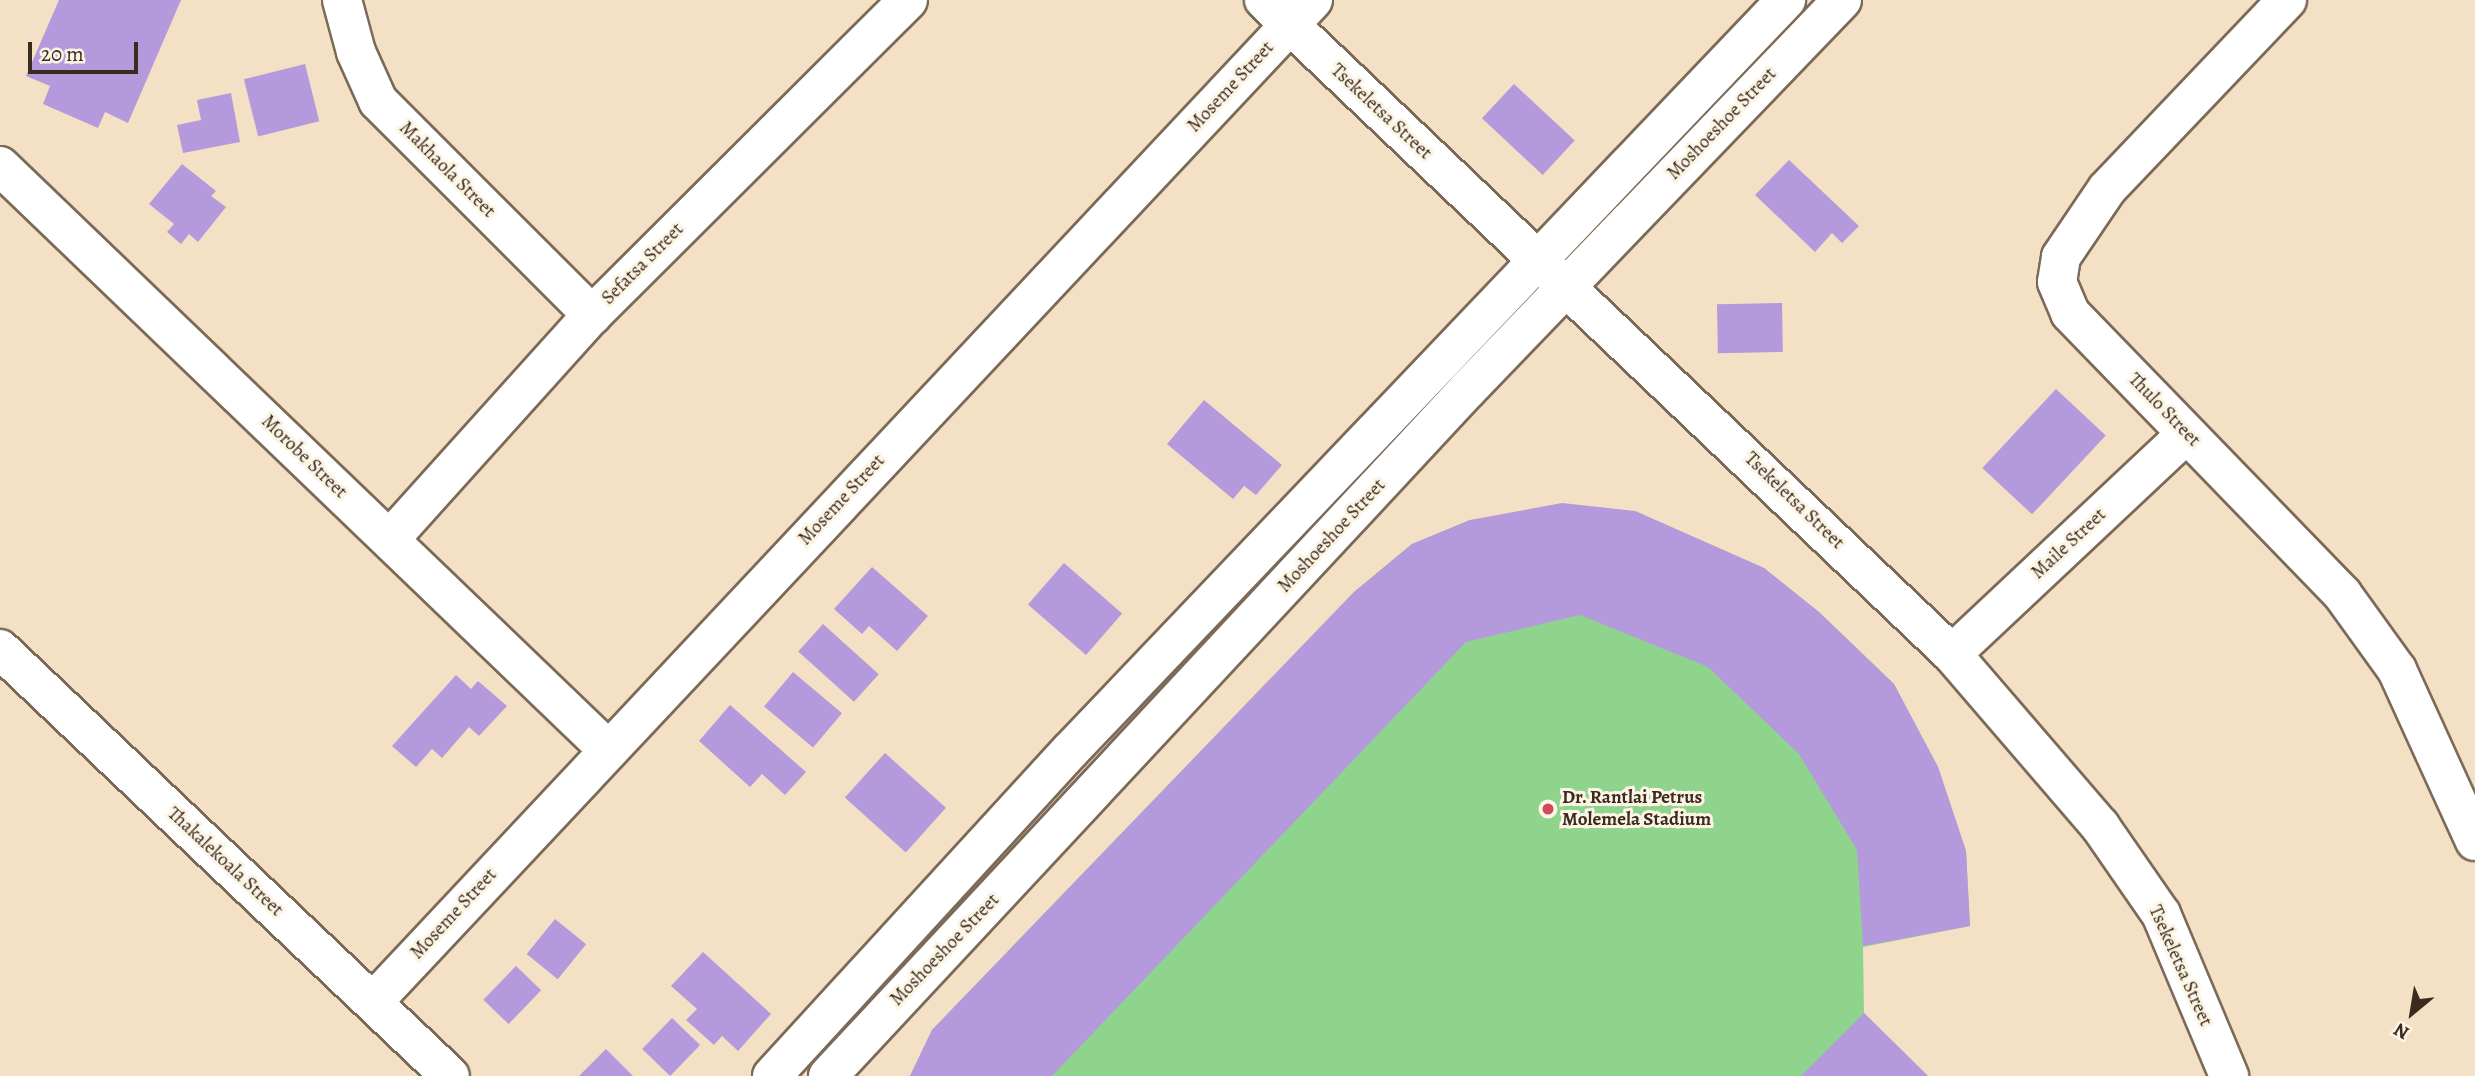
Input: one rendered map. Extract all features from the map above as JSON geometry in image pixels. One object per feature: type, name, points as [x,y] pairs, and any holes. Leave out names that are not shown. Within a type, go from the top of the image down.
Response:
[{"type":"street","name":"Makhaola Street","points":[[342,0],[356,52],[378,100],[592,315]]},
{"type":"street","name":"Sefatsa Street","points":[[390,539],[592,315],[908,0]]},
{"type":"street","name":"Moshoeshoe Street","points":[[828,1076],[1554,273],[1786,0]]},
{"type":"street","name":"Moshoeshoe Street","points":[[772,1076],[1070,751],[1554,273],[1842,0]]},
{"type":"street","name":"Thulo Street","points":[[2287,0],[2107,189],[2061,257],[2057,282],[2070,313],[2343,595],[2397,670],[2475,841]]},
{"type":"street","name":"Tsekeletsa Street","points":[[1288,9],[1554,273],[1952,653],[2100,826],[2161,914],[2229,1076]]},
{"type":"street","name":"Moseme Street","points":[[373,1002],[1288,9]]},
{"type":"street","name":"Morobe Street","points":[[0,166],[607,749]]},
{"type":"street","name":"Maile Street","points":[[1952,653],[2186,434]]},
{"type":"street","name":"Thakalekoala Street","points":[[4,662],[450,1076]]},
{"type":"green space","name":"Dr. Rantlai Petrus Molemela Stadium","points":[[1635,511],[1764,568],[1819,612],[1894,684],[1938,767],[1966,851],[1970,926],[1863,947],[1864,1013],[1928,1076],[910,1076],[932,1030],[1354,592],[1412,544],[1470,520]]},
{"type":"building","points":[[59,0],[181,0],[128,123],[105,112],[98,128],[43,104],[50,86],[26,76]]},
{"type":"building","points":[[305,64],[319,121],[258,136],[244,79]]},
{"type":"building","points":[[1514,84],[1575,141],[1543,175],[1482,118]]},
{"type":"building","points":[[231,93],[240,142],[183,153],[177,125],[201,120],[197,100]]},
{"type":"building","points":[[1789,160],[1859,226],[1842,243],[1832,233],[1815,252],[1755,195]]},
{"type":"building","points":[[182,164],[216,191],[211,196],[226,207],[198,242],[189,234],[181,244],[167,232],[174,224],[149,204]]},
{"type":"building","points":[[1782,303],[1783,352],[1718,353],[1717,304]]},
{"type":"building","points":[[2056,389],[2106,435],[2032,514],[1982,468]]},
{"type":"building","points":[[1204,400],[1282,465],[1256,495],[1244,486],[1233,499],[1167,444]]},
{"type":"building","points":[[1562,503],[1635,511],[1764,568],[1819,612],[1894,684],[1938,767],[1966,851],[1970,926],[1863,946],[1857,850],[1799,754],[1708,667],[1580,615],[1466,642],[1052,1076],[910,1076],[932,1030],[1354,592],[1412,544],[1470,520]]},
{"type":"building","points":[[1064,563],[1122,614],[1086,655],[1028,605]]},
{"type":"building","points":[[872,567],[928,616],[897,651],[869,626],[862,634],[834,609]]},
{"type":"building","points":[[823,624],[879,674],[854,702],[798,651]]},
{"type":"building","points":[[793,672],[842,713],[813,748],[764,706]]},
{"type":"building","points":[[456,675],[471,689],[478,681],[507,706],[479,736],[469,727],[442,758],[432,749],[416,767],[392,746]]},
{"type":"building","points":[[730,705],[806,772],[785,795],[762,774],[750,787],[699,741]]},
{"type":"building","points":[[885,753],[946,808],[906,852],[845,798]]},
{"type":"building","points":[[555,919],[586,944],[558,979],[527,954]]},
{"type":"building","points":[[703,952],[771,1014],[738,1051],[722,1036],[714,1045],[686,1020],[697,1009],[671,986]]},
{"type":"building","points":[[516,966],[541,990],[509,1024],[483,1000]]},
{"type":"building","points":[[1864,1013],[1928,1076],[1801,1076]]},
{"type":"building","points":[[672,1018],[700,1045],[670,1076],[642,1049]]},
{"type":"building","points":[[606,1049],[633,1076],[579,1076]]},
{"type":"place","name":"Dr. Rantlai Petrus Molemela Stadium","points":[[1548,809]]}]
